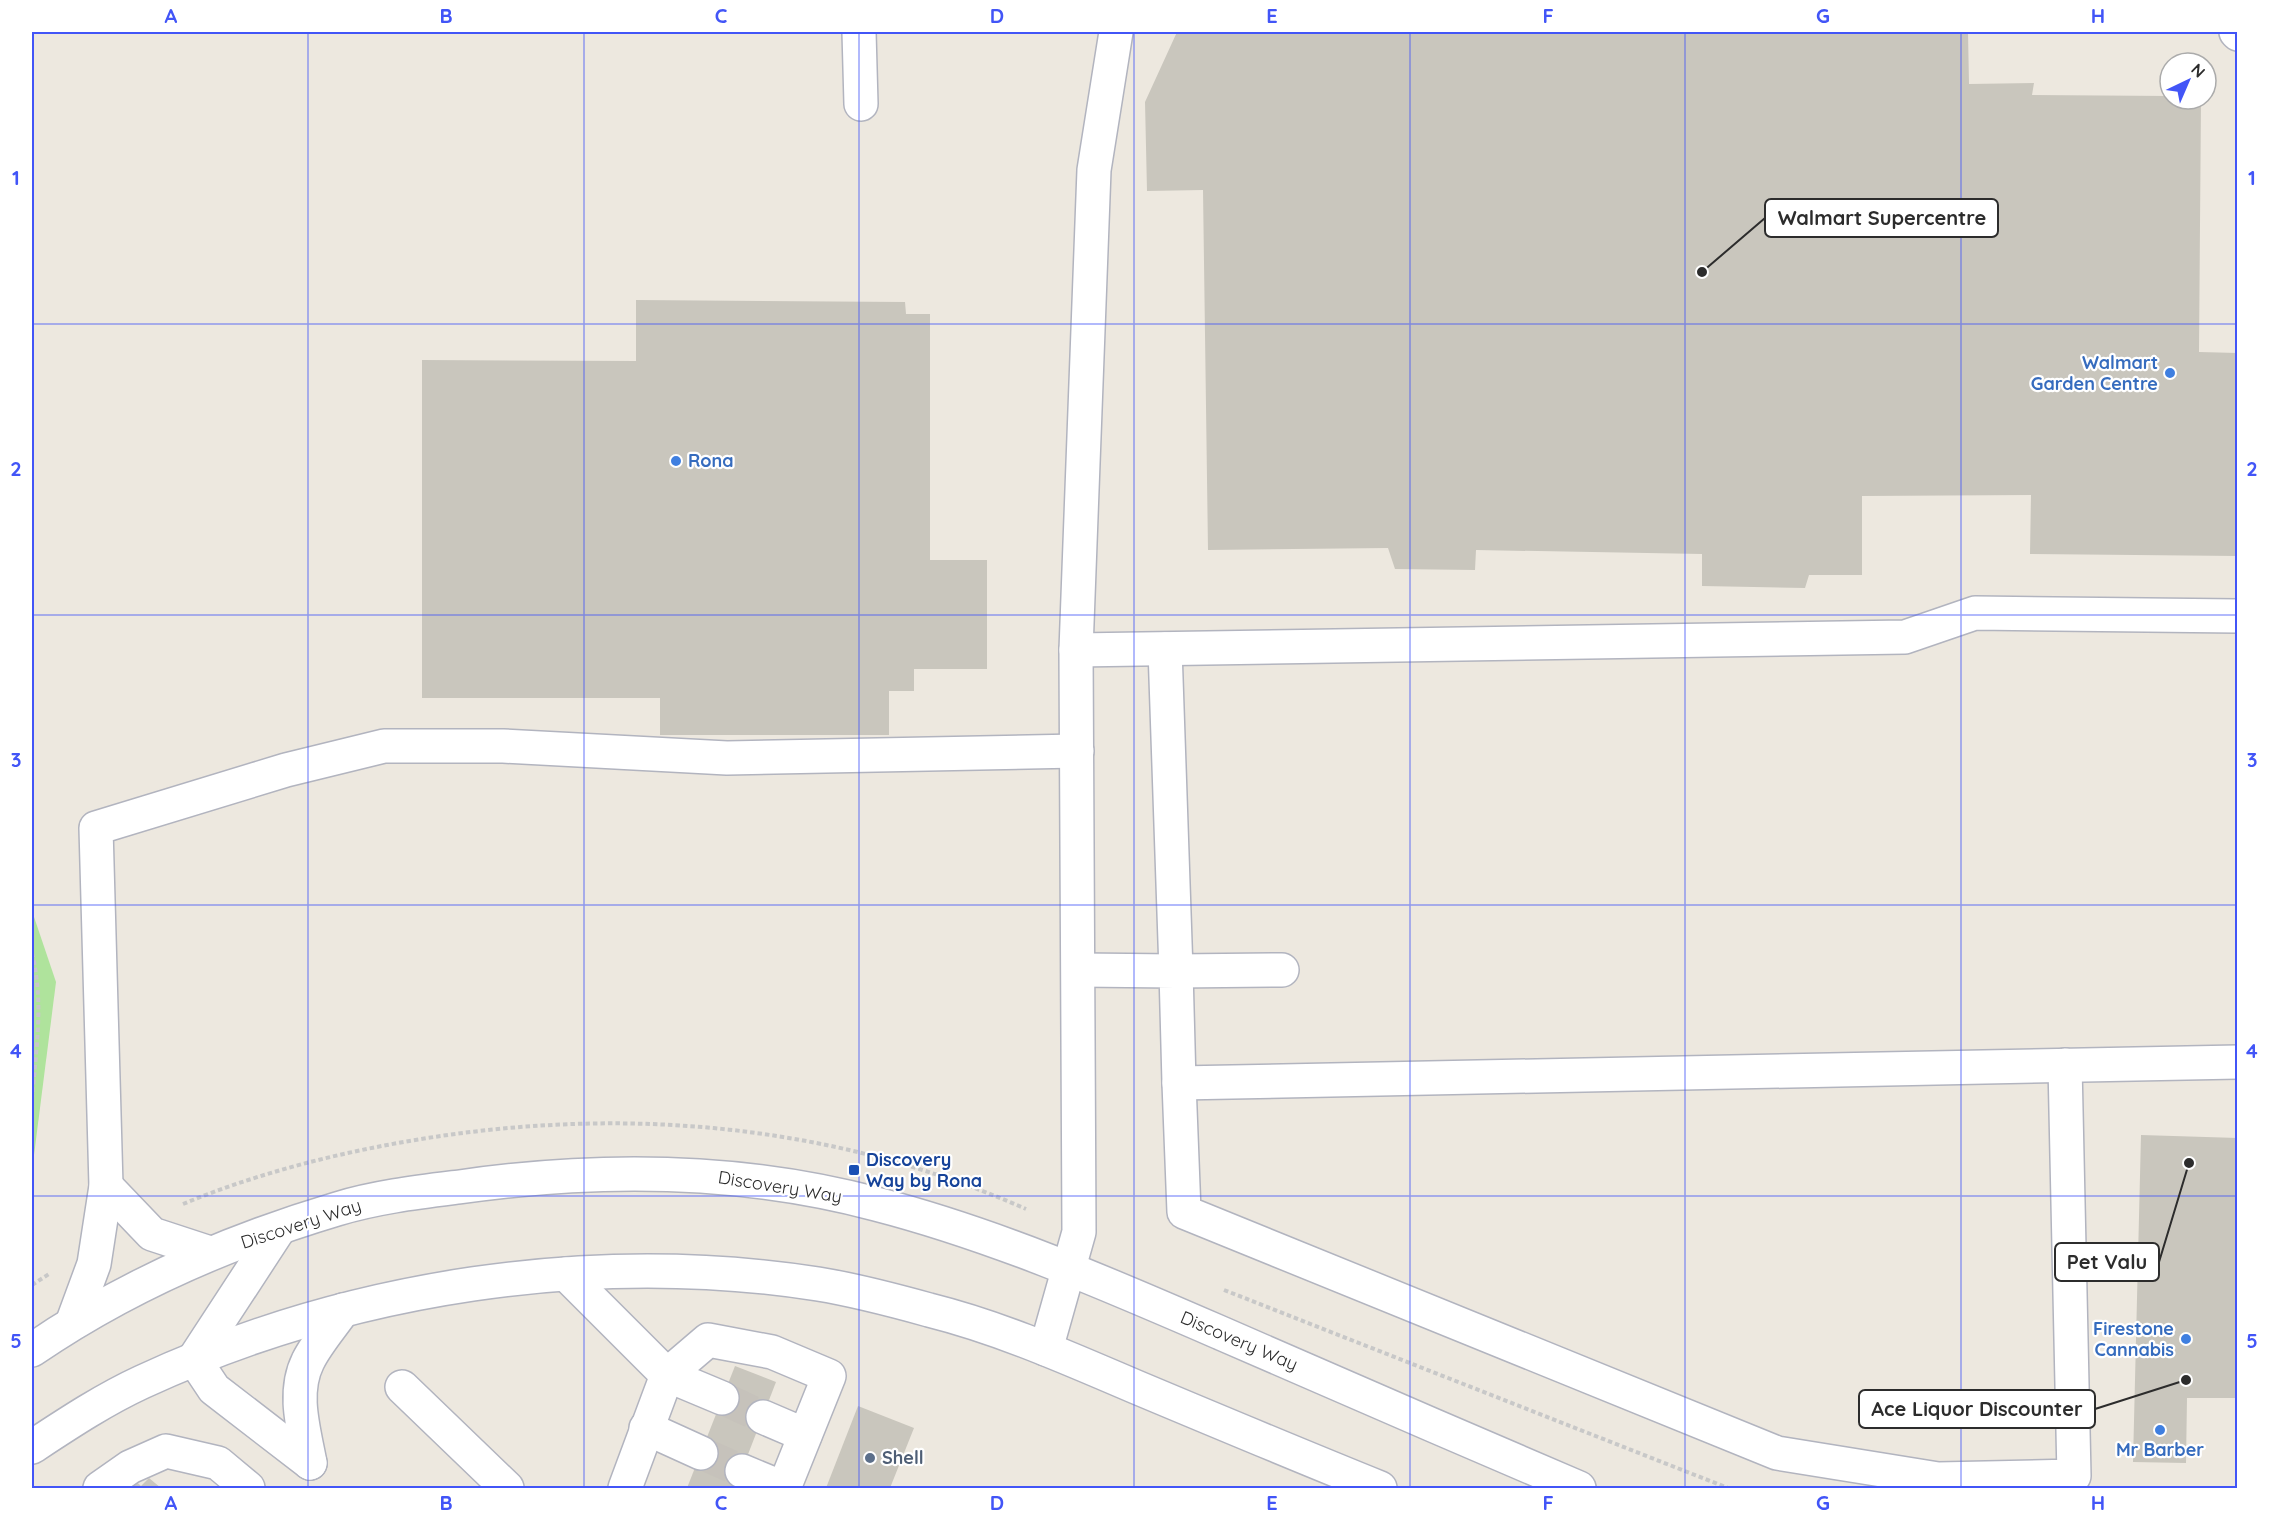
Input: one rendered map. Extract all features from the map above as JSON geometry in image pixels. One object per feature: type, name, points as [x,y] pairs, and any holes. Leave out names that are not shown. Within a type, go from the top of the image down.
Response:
[{"type":"street","points":[[859,32],[861,104]]},
{"type":"street","points":[[1046,1349],[1079,1232],[1076,650],[1094,170],[1116,32]]},
{"type":"street","points":[[1076,650],[1905,637],[1975,612],[2238,616]]},
{"type":"street","points":[[1166,649],[1184,1212],[1777,1453],[1938,1479],[2074,1476],[2065,1065]]},
{"type":"street","points":[[74,1322],[94,1264],[106,1186],[96,828],[286,770],[384,746],[503,746],[728,758],[1077,751]]},
{"type":"street","points":[[1079,970],[1282,970]]},
{"type":"street","points":[[1179,1083],[2238,1062]]},
{"type":"street","name":"Discovery Way","points":[[32,1350],[74,1322],[210,1254],[341,1208],[415,1193],[490,1182],[611,1172],[743,1179],[873,1203],[941,1222],[1069,1267],[1579,1488]]},
{"type":"street","points":[[106,1186],[152,1234],[210,1254]]},
{"type":"street","points":[[194,1359],[279,1229]]},
{"type":"street","points":[[32,1447],[139,1383],[194,1359],[343,1310],[484,1284],[566,1274],[648,1271],[730,1274],[819,1284],[931,1310],[1009,1334],[1380,1488]]},
{"type":"street","points":[[566,1274],[667,1376],[722,1398]]},
{"type":"street","points":[[194,1359],[214,1389],[310,1463],[300,1410],[300,1391],[308,1362],[343,1310]]},
{"type":"street","points":[[633,1486],[646,1428],[667,1376],[708,1340],[772,1352],[829,1376],[783,1488],[742,1471]]},
{"type":"street","points":[[402,1387],[507,1488]]},
{"type":"street","points":[[763,1417],[805,1434]]},
{"type":"street","points":[[646,1428],[701,1453]]},
{"type":"street","points":[[100,1488],[130,1467],[166,1451],[218,1463],[248,1488]]},
{"type":"path","points":[[32,953],[39,992],[39,1023],[32,1100]]},
{"type":"green space","points":[[32,911],[56,982],[32,1171]]},
{"type":"building","points":[[1177,32],[1968,32],[1969,84],[2034,83],[2032,95],[2158,96],[2158,111],[2201,111],[2199,352],[2238,353],[2238,556],[2030,554],[2031,495],[1862,496],[1862,575],[1809,575],[1805,588],[1702,586],[1702,554],[1476,550],[1475,570],[1395,569],[1388,548],[1208,550],[1203,190],[1147,191],[1145,102]]},
{"type":"building","name":"Rona","points":[[636,300],[905,302],[906,314],[930,314],[930,560],[987,560],[987,669],[914,669],[914,691],[889,691],[889,735],[660,735],[660,698],[422,698],[422,360],[636,361]]},
{"type":"building","points":[[2141,1135],[2238,1138],[2238,1398],[2187,1398],[2186,1463],[2133,1462]]},
{"type":"building","points":[[735,1366],[776,1382],[735,1488],[687,1488]]},
{"type":"building","name":"Shell","points":[[858,1406],[914,1428],[890,1488],[826,1488]]},
{"type":"building","points":[[126,1472],[141,1486],[149,1478],[161,1488],[111,1488]]},
{"type":"tunnel","points":[[722,1398],[763,1417]]},
{"type":"tunnel","points":[[701,1453],[742,1471]]},
{"type":"place","name":"Walmart Supercentre","points":[[1702,272]]},
{"type":"place","name":"Walmart Garden Centre","points":[[2170,373]]},
{"type":"place","name":"Rona","points":[[676,461]]},
{"type":"place","name":"Pet Valu","points":[[2189,1163]]},
{"type":"place","name":"Discovery Way by Rona","points":[[854,1170]]},
{"type":"place","name":"Firestone Cannabis","points":[[2186,1339]]},
{"type":"place","name":"Ace Liquor Discounter","points":[[2186,1380]]},
{"type":"place","name":"Mr Barber","points":[[2160,1430]]},
{"type":"place","name":"Shell","points":[[870,1458]]}]
